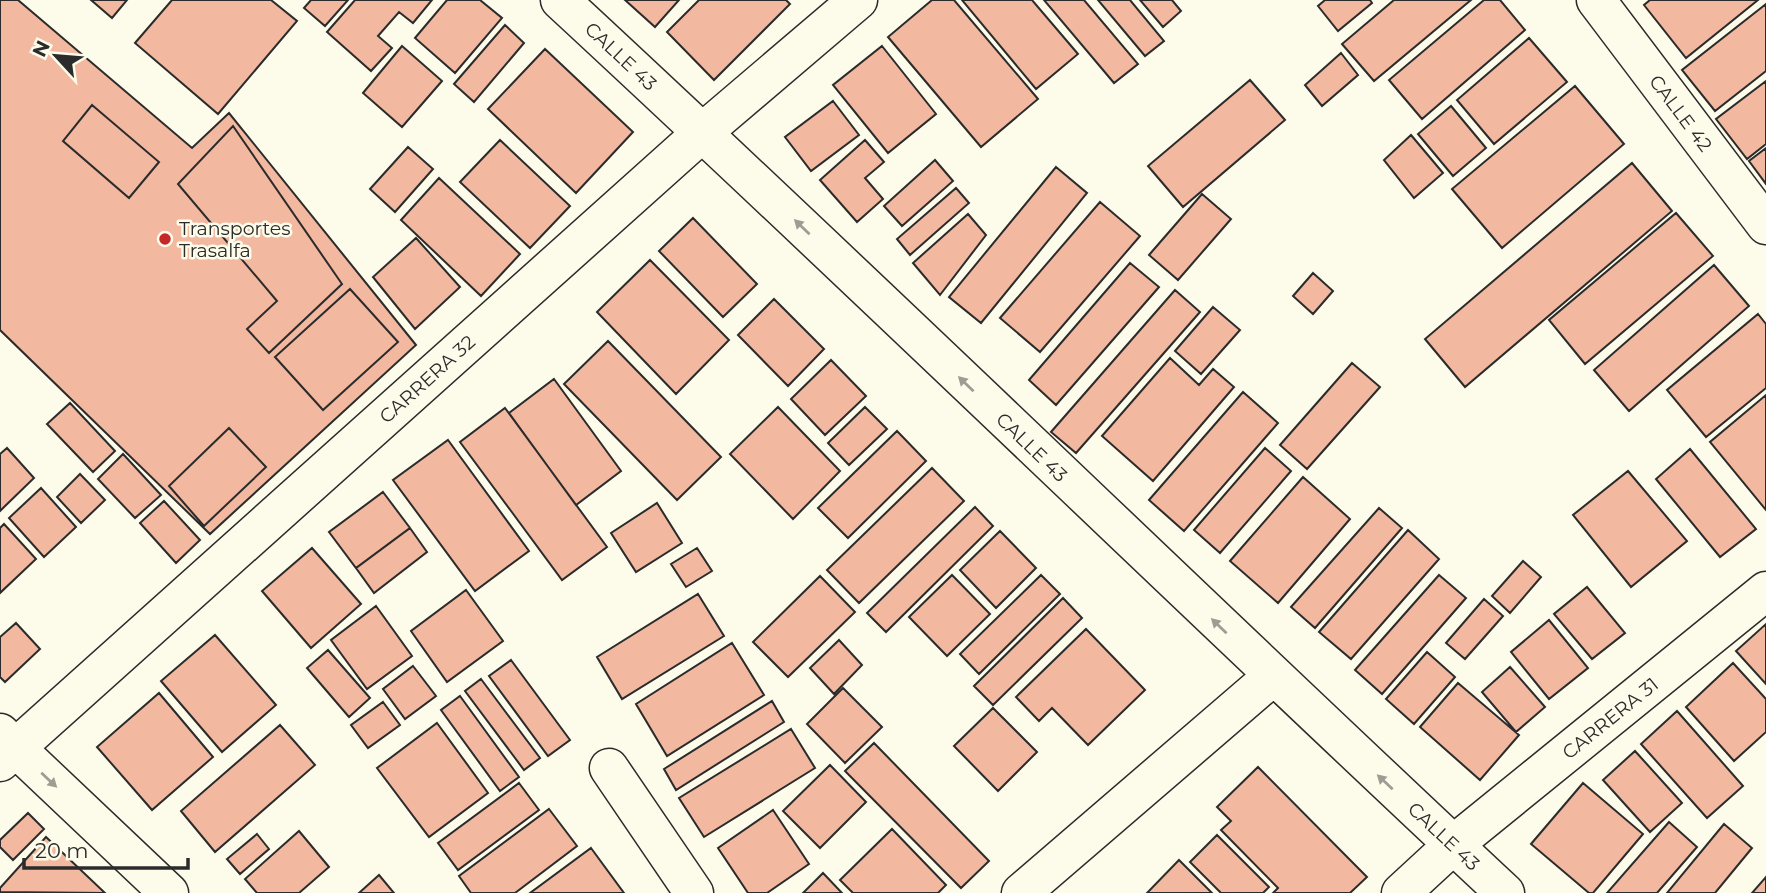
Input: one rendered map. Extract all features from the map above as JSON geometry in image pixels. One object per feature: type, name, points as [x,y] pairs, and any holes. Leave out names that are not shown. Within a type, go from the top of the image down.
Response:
[{"type":"street","name":"CALLE 43","points":[[560,0],[703,132],[1272,677],[1505,893]]},
{"type":"street","name":"CARRERA 32","points":[[5,748],[703,132],[858,0]]},
{"type":"street","name":"CALLE 42","points":[[1597,0],[1766,225]]},
{"type":"street","name":"CARRERA 31","points":[[1401,893],[1453,845],[1766,591]]},
{"type":"street","points":[[1021,893],[1272,677]]},
{"type":"street","points":[[5,748],[169,893]]},
{"type":"street","points":[[608,768],[694,893]]},
{"type":"building","name":"Transportes Trasalfa","points":[[0,0],[18,0],[192,148],[229,113],[416,345],[210,534],[0,330]]},
{"type":"building","points":[[91,0],[127,0],[112,18]]},
{"type":"building","points":[[172,0],[271,0],[297,21],[218,114],[135,43]]},
{"type":"building","points":[[311,0],[348,0],[325,26],[304,8]]},
{"type":"building","points":[[355,0],[432,0],[413,23],[399,12],[378,36],[392,48],[371,71],[327,32]]},
{"type":"building","points":[[447,0],[480,0],[502,18],[455,73],[415,38]]},
{"type":"building","points":[[625,0],[679,0],[655,27]]},
{"type":"building","points":[[699,0],[786,0],[790,4],[714,80],[667,32]]},
{"type":"building","points":[[932,0],[954,0],[1038,99],[981,147],[888,37]]},
{"type":"building","points":[[962,0],[1032,0],[1078,54],[1036,89]]},
{"type":"building","points":[[1044,0],[1084,0],[1138,64],[1114,83]]},
{"type":"building","points":[[1098,0],[1130,0],[1164,41],[1145,56]]},
{"type":"building","points":[[1140,0],[1172,0],[1181,11],[1163,27]]},
{"type":"building","points":[[1325,0],[1370,0],[1372,3],[1338,31],[1318,6]]},
{"type":"building","points":[[1394,0],[1471,0],[1374,81],[1342,44]]},
{"type":"building","points":[[1484,0],[1500,0],[1525,30],[1422,119],[1389,80]]},
{"type":"building","points":[[1650,0],[1758,0],[1686,58],[1644,5]]},
{"type":"building","points":[[1766,4],[1766,71],[1715,111],[1682,70]]},
{"type":"building","points":[[505,25],[524,43],[474,102],[454,84]]},
{"type":"building","points":[[1529,38],[1567,82],[1494,144],[1457,100]]},
{"type":"building","points":[[402,46],[442,81],[402,127],[363,93]]},
{"type":"building","points":[[882,46],[936,114],[888,153],[833,85]]},
{"type":"building","points":[[545,49],[633,132],[576,193],[488,109]]},
{"type":"building","points":[[1341,53],[1358,75],[1322,106],[1305,85]]},
{"type":"building","points":[[1250,80],[1285,120],[1183,207],[1148,166]]},
{"type":"building","points":[[1766,81],[1766,144],[1747,159],[1716,119]]},
{"type":"building","points":[[1575,86],[1624,144],[1502,248],[1452,189]]},
{"type":"building","points":[[833,101],[859,135],[811,171],[785,137]]},
{"type":"building","points":[[92,105],[159,162],[129,198],[63,141]]},
{"type":"building","points":[[1451,106],[1486,148],[1453,176],[1418,134]]},
{"type":"building","points":[[233,126],[342,284],[269,353],[247,329],[277,301],[178,184]]},
{"type":"building","points":[[1411,135],[1443,173],[1414,198],[1384,160]]},
{"type":"building","points":[[500,140],[570,206],[530,248],[460,182]]},
{"type":"building","points":[[865,140],[884,162],[865,178],[883,199],[857,222],[820,180]]},
{"type":"building","points":[[408,147],[433,169],[395,212],[370,189]]},
{"type":"building","points":[[1766,148],[1766,184],[1749,161]]},
{"type":"building","points":[[935,160],[953,181],[902,226],[884,206]]},
{"type":"building","points":[[1632,163],[1672,211],[1465,387],[1425,339]]},
{"type":"building","points":[[1056,167],[1087,193],[981,323],[949,297]]},
{"type":"building","points":[[439,178],[520,254],[481,296],[401,220]]},
{"type":"building","points":[[956,188],[969,203],[910,255],[897,239]]},
{"type":"building","points":[[1202,194],[1231,219],[1178,280],[1149,255]]},
{"type":"building","points":[[1100,202],[1140,236],[1040,352],[1000,318]]},
{"type":"building","points":[[1676,213],[1713,256],[1585,364],[1549,320]]},
{"type":"building","points":[[968,214],[986,235],[940,295],[913,263]]},
{"type":"building","points":[[693,218],[757,284],[723,317],[659,251]]},
{"type":"building","points":[[416,238],[460,287],[415,329],[373,277]]},
{"type":"building","points":[[650,260],[729,340],[676,394],[597,312]]},
{"type":"building","points":[[1130,263],[1159,287],[1056,405],[1029,380]]},
{"type":"building","points":[[1714,265],[1749,306],[1629,411],[1594,370]]},
{"type":"building","points":[[1313,273],[1333,291],[1313,314],[1293,296]]},
{"type":"building","points":[[350,289],[398,342],[323,410],[275,357]]},
{"type":"building","points":[[1175,290],[1200,312],[1076,453],[1051,432]]},
{"type":"building","points":[[774,299],[824,349],[788,386],[738,335]]},
{"type":"building","points":[[1213,307],[1240,330],[1201,374],[1175,351]]},
{"type":"building","points":[[1758,314],[1766,324],[1766,388],[1706,437],[1667,390]]},
{"type":"building","points":[[608,341],[721,457],[677,500],[564,384]]},
{"type":"building","points":[[1170,358],[1199,385],[1213,369],[1234,387],[1153,481],[1102,436]]},
{"type":"building","points":[[831,360],[866,396],[825,435],[791,399]]},
{"type":"building","points":[[1352,363],[1380,387],[1307,469],[1280,445]]},
{"type":"building","points":[[554,379],[621,471],[576,505],[509,413]]},
{"type":"building","points":[[1243,392],[1278,423],[1184,531],[1149,500]]},
{"type":"building","points":[[1766,395],[1766,510],[1710,442]]},
{"type":"building","points":[[70,403],[115,451],[93,472],[47,424]]},
{"type":"building","points":[[778,407],[840,471],[793,519],[730,454]]},
{"type":"building","points":[[865,407],[887,429],[849,465],[828,443]]},
{"type":"building","points":[[505,408],[607,547],[562,580],[460,442]]},
{"type":"building","points":[[229,428],[266,467],[204,526],[169,486]]},
{"type":"building","points":[[897,431],[926,461],[848,538],[818,508]]},
{"type":"building","points":[[448,440],[529,551],[475,591],[393,480]]},
{"type":"building","points":[[7,448],[34,478],[0,511],[0,454]]},
{"type":"building","points":[[1265,448],[1291,471],[1220,553],[1194,530]]},
{"type":"building","points":[[1690,449],[1756,529],[1720,557],[1656,479]]},
{"type":"building","points":[[123,454],[161,495],[135,518],[98,479]]},
{"type":"building","points":[[932,468],[964,501],[859,603],[827,570]]},
{"type":"building","points":[[1628,471],[1687,541],[1631,587],[1573,515]]},
{"type":"building","points":[[80,474],[105,500],[81,523],[57,497]]},
{"type":"building","points":[[1303,477],[1350,519],[1278,603],[1230,561]]},
{"type":"building","points":[[41,488],[76,527],[44,557],[9,518]]},
{"type":"building","points":[[383,492],[410,528],[356,568],[329,532]]},
{"type":"building","points":[[164,501],[200,540],[176,563],[140,523]]},
{"type":"building","points":[[657,503],[682,543],[636,572],[611,533]]},
{"type":"building","points":[[975,507],[993,526],[886,632],[867,613]]},
{"type":"building","points":[[1379,508],[1402,528],[1315,628],[1291,607]]},
{"type":"building","points":[[4,524],[36,559],[0,593],[0,528]]},
{"type":"building","points":[[410,528],[427,552],[374,593],[356,568]]},
{"type":"building","points":[[1408,530],[1439,559],[1351,659],[1319,632]]},
{"type":"building","points":[[1000,531],[1036,568],[996,608],[960,570]]},
{"type":"building","points":[[312,548],[361,604],[311,648],[262,591]]},
{"type":"building","points":[[697,548],[712,571],[686,587],[671,564]]},
{"type":"building","points":[[1523,561],[1541,577],[1510,613],[1492,596]]},
{"type":"building","points":[[952,575],[990,614],[947,656],[909,617]]},
{"type":"building","points":[[1041,575],[1060,594],[979,674],[960,654]]},
{"type":"building","points":[[1439,575],[1466,598],[1382,694],[1355,670]]},
{"type":"building","points":[[820,576],[855,612],[788,677],[753,642]]},
{"type":"building","points":[[1587,587],[1625,633],[1592,659],[1554,614]]},
{"type":"building","points":[[466,590],[503,641],[447,682],[411,631]]},
{"type":"building","points":[[698,594],[724,636],[622,699],[597,657]]},
{"type":"building","points":[[1063,598],[1082,618],[993,705],[974,686]]},
{"type":"building","points":[[1484,599],[1503,616],[1465,659],[1446,643]]},
{"type":"building","points":[[376,606],[412,656],[367,689],[331,640]]},
{"type":"building","points":[[1549,620],[1588,668],[1549,699],[1511,652]]},
{"type":"building","points":[[16,623],[40,649],[5,682],[0,677],[0,637]]},
{"type":"building","points":[[1766,624],[1766,684],[1736,651]]},
{"type":"building","points":[[1086,629],[1145,690],[1088,745],[1052,708],[1039,721],[1016,697]]},
{"type":"building","points":[[215,635],[276,705],[222,752],[161,681]]},
{"type":"building","points":[[839,640],[862,665],[834,694],[810,668]]},
{"type":"building","points":[[732,643],[764,695],[667,756],[636,704]]},
{"type":"building","points":[[328,650],[370,698],[349,717],[307,668]]},
{"type":"building","points":[[1427,652],[1455,677],[1414,724],[1386,699]]},
{"type":"building","points":[[511,660],[570,740],[548,756],[489,676]]},
{"type":"building","points":[[1733,663],[1766,699],[1766,732],[1734,761],[1686,707]]},
{"type":"building","points":[[413,666],[436,696],[405,719],[383,689]]},
{"type":"building","points":[[1510,667],[1545,707],[1516,732],[1482,692]]},
{"type":"building","points":[[481,679],[540,758],[524,770],[465,691]]},
{"type":"building","points":[[1458,683],[1519,735],[1480,780],[1420,727]]},
{"type":"building","points":[[843,688],[882,727],[845,763],[807,724]]},
{"type":"building","points":[[159,693],[213,757],[152,810],[97,747]]},
{"type":"building","points":[[460,696],[519,777],[500,791],[441,710]]},
{"type":"building","points":[[772,701],[784,722],[676,790],[664,769]]},
{"type":"building","points":[[383,702],[400,725],[368,748],[351,725]]},
{"type":"building","points":[[993,708],[1037,752],[998,791],[954,746]]},
{"type":"building","points":[[1677,711],[1743,786],[1707,818],[1641,744]]},
{"type":"building","points":[[437,723],[488,793],[429,837],[377,768]]},
{"type":"building","points":[[280,725],[315,765],[215,852],[181,811]]},
{"type":"building","points":[[791,729],[815,768],[704,837],[679,798]]},
{"type":"building","points":[[874,743],[989,861],[961,888],[845,771]]},
{"type":"building","points":[[1635,751],[1682,803],[1650,832],[1603,780]]},
{"type":"building","points":[[830,765],[866,802],[820,848],[783,811]]},
{"type":"building","points":[[1258,767],[1367,877],[1350,893],[1273,893],[1278,888],[1221,830],[1231,821],[1217,807]]},
{"type":"building","points":[[519,783],[539,810],[458,870],[438,843]]},
{"type":"building","points":[[1583,783],[1643,834],[1593,893],[1589,893],[1531,844]]},
{"type":"building","points":[[549,809],[577,846],[515,893],[471,893],[459,876]]},
{"type":"building","points":[[773,810],[809,864],[767,893],[748,893],[718,848]]},
{"type":"building","points":[[28,813],[44,829],[13,860],[0,847],[0,840]]},
{"type":"building","points":[[1669,822],[1697,847],[1657,893],[1607,893]]},
{"type":"building","points":[[1724,824],[1752,848],[1715,893],[1667,893]]},
{"type":"building","points":[[892,829],[946,885],[938,893],[853,893],[840,880]]},
{"type":"building","points":[[299,831],[329,867],[299,893],[257,893],[245,879]]},
{"type":"building","points":[[257,834],[269,849],[240,874],[227,859]]},
{"type":"building","points":[[1217,835],[1269,887],[1263,893],[1221,893],[1190,862]]},
{"type":"building","points":[[46,837],[105,893],[0,892],[0,888]]},
{"type":"building","points":[[591,848],[624,893],[530,893]]},
{"type":"building","points":[[1179,860],[1212,893],[1147,893]]},
{"type":"building","points":[[823,873],[842,893],[803,893]]},
{"type":"building","points":[[379,875],[394,893],[359,893]]},
{"type":"building","points":[[1766,877],[1766,893],[1752,893]]},
{"type":"place","name":"Transportes Trasalfa","points":[[165,239]]}]
